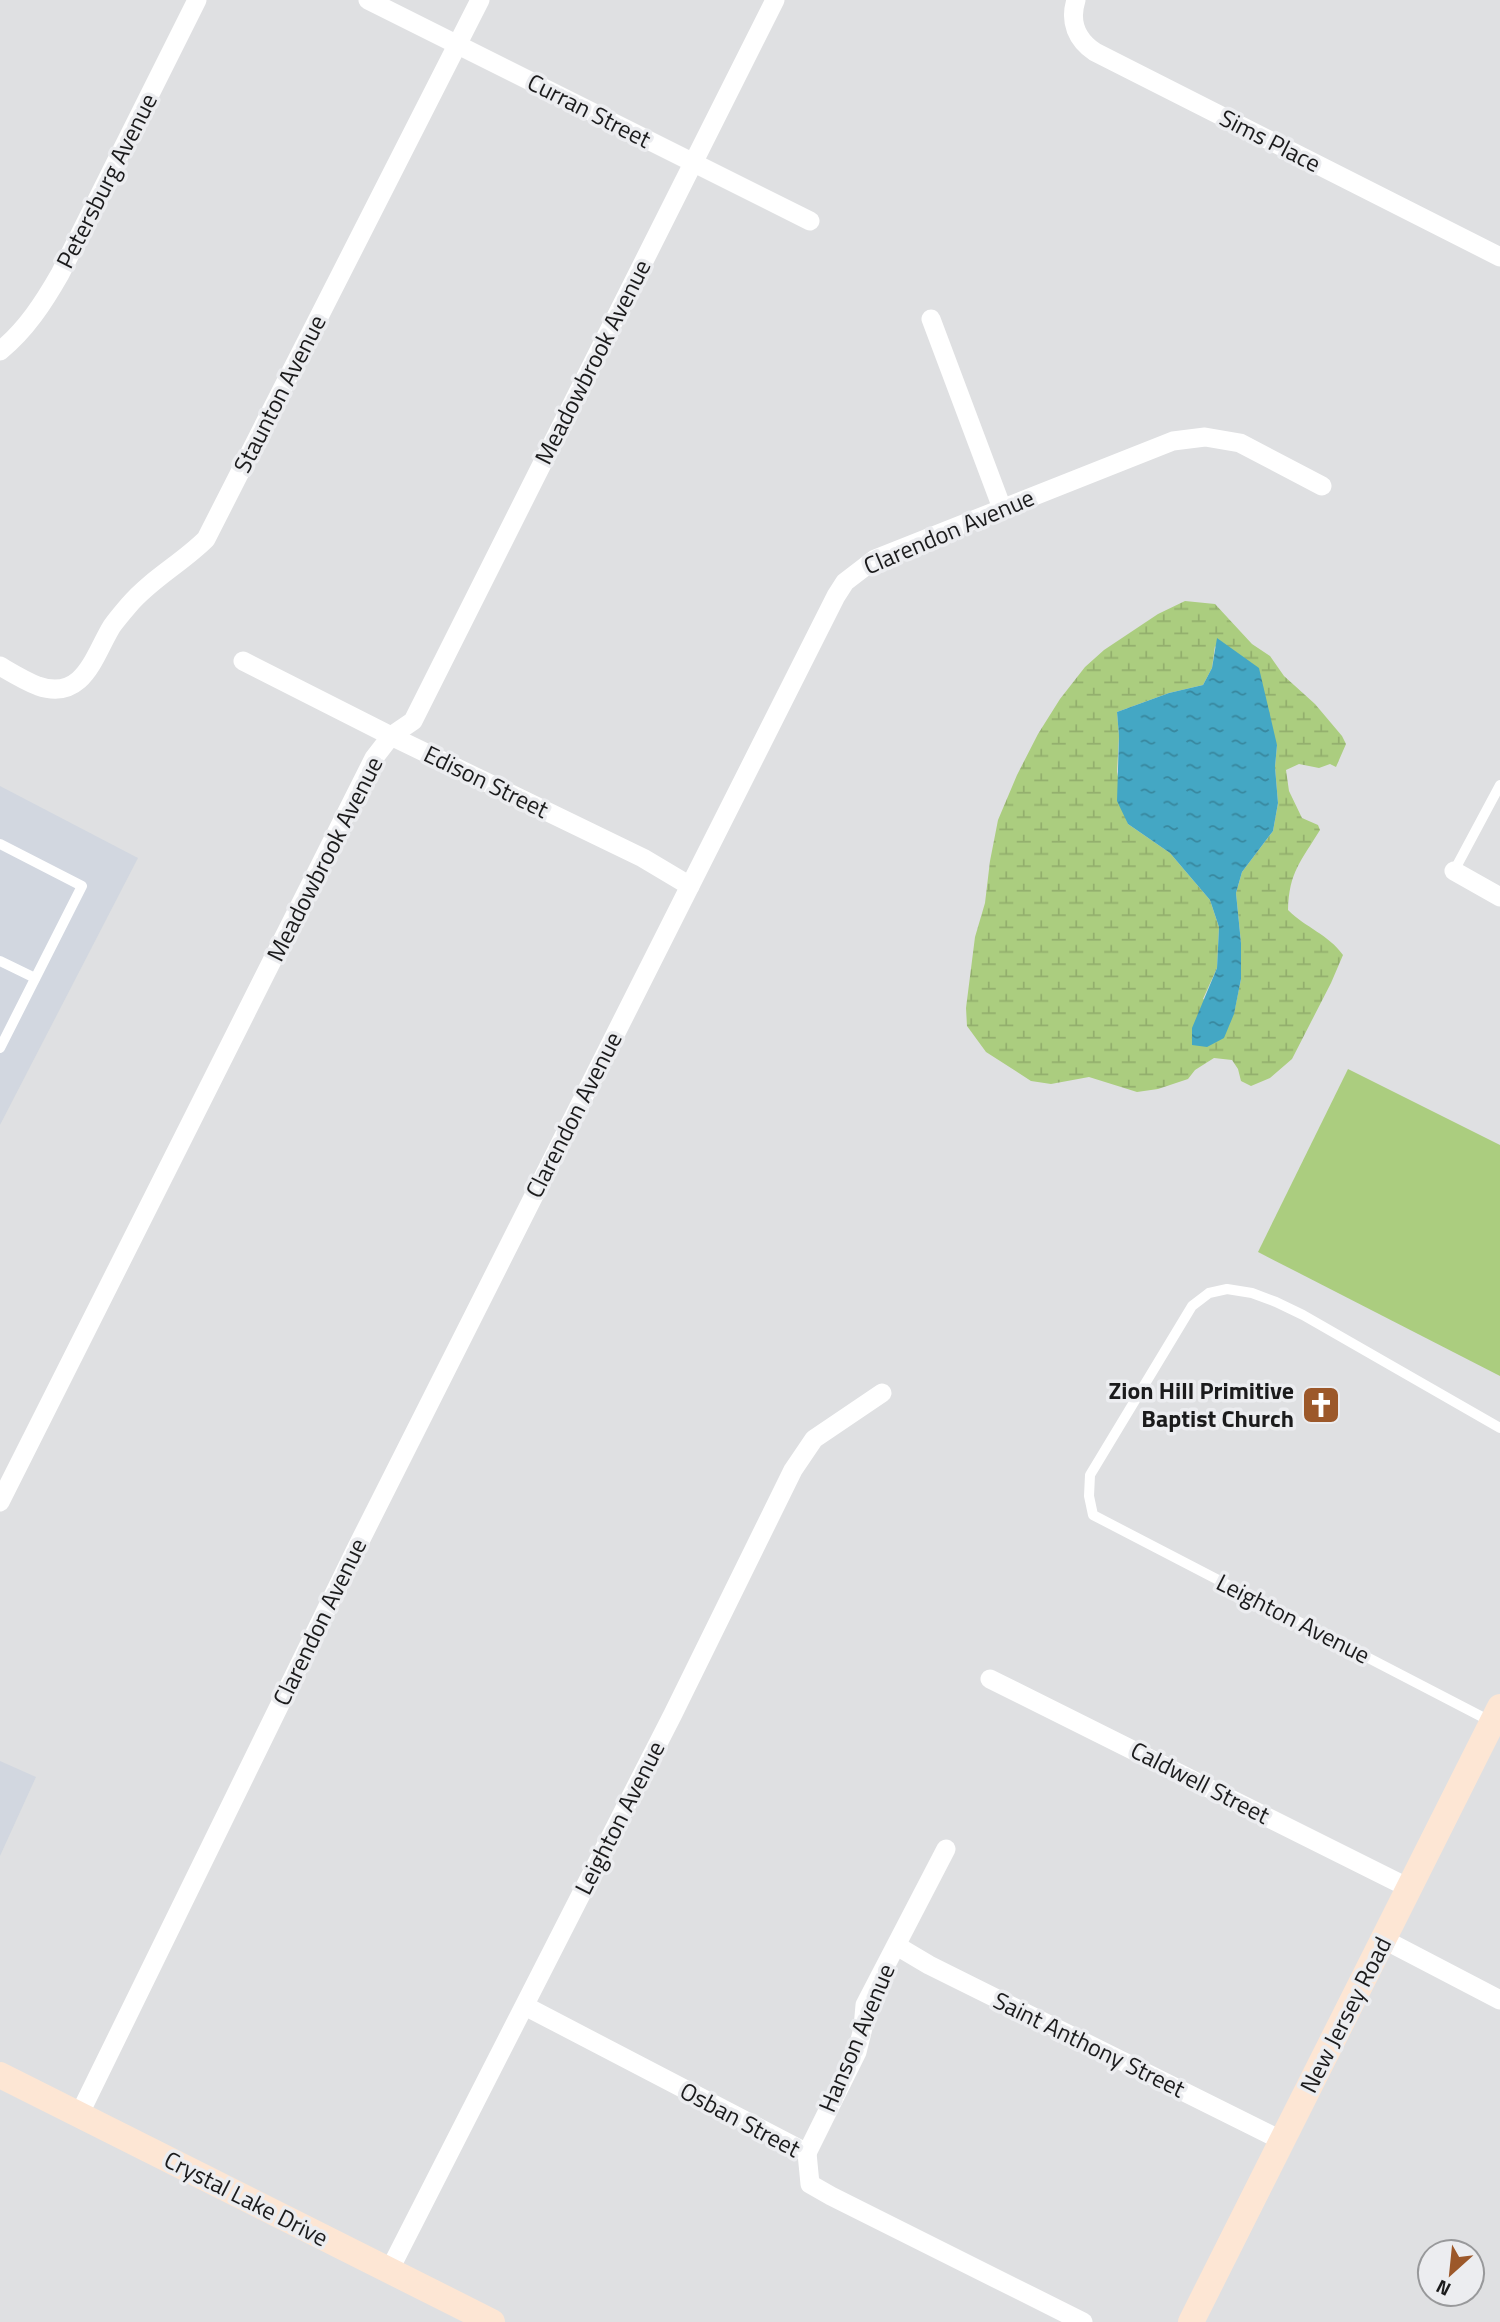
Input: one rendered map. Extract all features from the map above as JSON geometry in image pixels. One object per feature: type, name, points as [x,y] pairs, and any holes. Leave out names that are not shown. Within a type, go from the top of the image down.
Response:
[{"type":"street","name":"Petersburg Avenue","points":[[0,351],[31,319],[60,274],[197,0]]},
{"type":"street","name":"Curran Street","points":[[368,0],[810,221]]},
{"type":"street","name":"Staunton Avenue","points":[[0,666],[40,686],[58,689],[75,683],[90,671],[112,626],[131,603],[206,539],[480,0]]},
{"type":"street","name":"Meadowbrook Avenue","points":[[0,1502],[374,758],[391,736],[412,721],[775,0]]},
{"type":"street","name":"Sims Place","points":[[1076,0],[1073,9],[1074,27],[1083,44],[1095,52],[1500,257]]},
{"type":"street","points":[[931,320],[1002,508]]},
{"type":"street","name":"Clarendon Avenue","points":[[79,2115],[357,1547],[845,582],[875,559],[1173,441],[1205,436],[1240,443],[1322,486]]},
{"type":"street","name":"Edison Street","points":[[243,661],[643,858],[690,886]]},
{"type":"street","points":[[1454,871],[1500,897]]},
{"type":"street","name":"Leighton Avenue","points":[[389,2271],[525,2007],[793,1470],[814,1439],[882,1393]]},
{"type":"street","name":"Caldwell Street","points":[[990,1679],[1409,1888]]},
{"type":"street","name":"New Jersey Road","points":[[1191,2322],[1496,1715]]},
{"type":"street","name":"Hanson Avenue","points":[[807,2153],[856,2052],[863,2028],[865,2005],[946,1849]]},
{"type":"street","points":[[1383,1939],[1500,2000]]},
{"type":"street","name":"Saint Anthony Street","points":[[897,1946],[941,1971],[1283,2141]]},
{"type":"street","name":"Osban Street","points":[[525,2007],[807,2153],[810,2184],[1083,2322]]},
{"type":"street","name":"Crystal Lake Drive","points":[[0,2075],[480,2319]]},
{"type":"lane","points":[[1454,871],[1500,785]]},
{"type":"lane","points":[[0,844],[82,886],[0,1048]]},
{"type":"lane","points":[[0,961],[35,978]]},
{"type":"lane","name":"Leighton Avenue","points":[[1496,1715],[1093,1515],[1089,1496],[1090,1475],[1192,1306],[1209,1293],[1227,1289],[1276,1301],[1500,1428]]},
{"type":"shaded area","points":[[0,786],[138,858],[0,1125]]},
{"type":"shaded area","points":[[0,1761],[36,1777],[0,1856]]},
{"type":"green space","points":[[1185,601],[1215,604],[1252,644],[1270,656],[1284,676],[1315,704],[1342,736],[1346,744],[1336,767],[1330,764],[1319,768],[1299,764],[1286,770],[1289,791],[1302,818],[1318,825],[1320,830],[1294,876],[1288,910],[1331,942],[1343,955],[1292,1059],[1270,1078],[1251,1086],[1241,1081],[1232,1060],[1214,1058],[1195,1070],[1188,1079],[1158,1089],[1137,1092],[1089,1077],[1051,1084],[1031,1081],[986,1052],[967,1026],[966,1008],[975,937],[985,903],[998,820],[1038,734],[1060,699],[1085,667],[1104,650],[1158,614]],"holes":[[[1215,646],[1277,745],[1275,767],[1278,803],[1273,831],[1242,872],[1236,893],[1241,979],[1234,1013],[1203,999],[1217,968],[1219,927],[1210,900],[1170,853],[1128,824],[1117,772],[1117,712],[1169,693],[1203,685],[1212,668]]]},
{"type":"green space","points":[[1348,1069],[1500,1145],[1500,1376],[1258,1252]]},
{"type":"water","points":[[1217,638],[1259,668],[1277,745],[1275,767],[1278,803],[1273,831],[1242,872],[1236,893],[1241,979],[1234,1014],[1224,1038],[1207,1047],[1192,1045],[1192,1028],[1217,968],[1219,927],[1210,900],[1170,853],[1128,824],[1117,801],[1117,712],[1169,693],[1203,685],[1212,668]]},
{"type":"place","name":"Zion Hill Primitive Baptist Church","points":[[1321,1405]]}]
